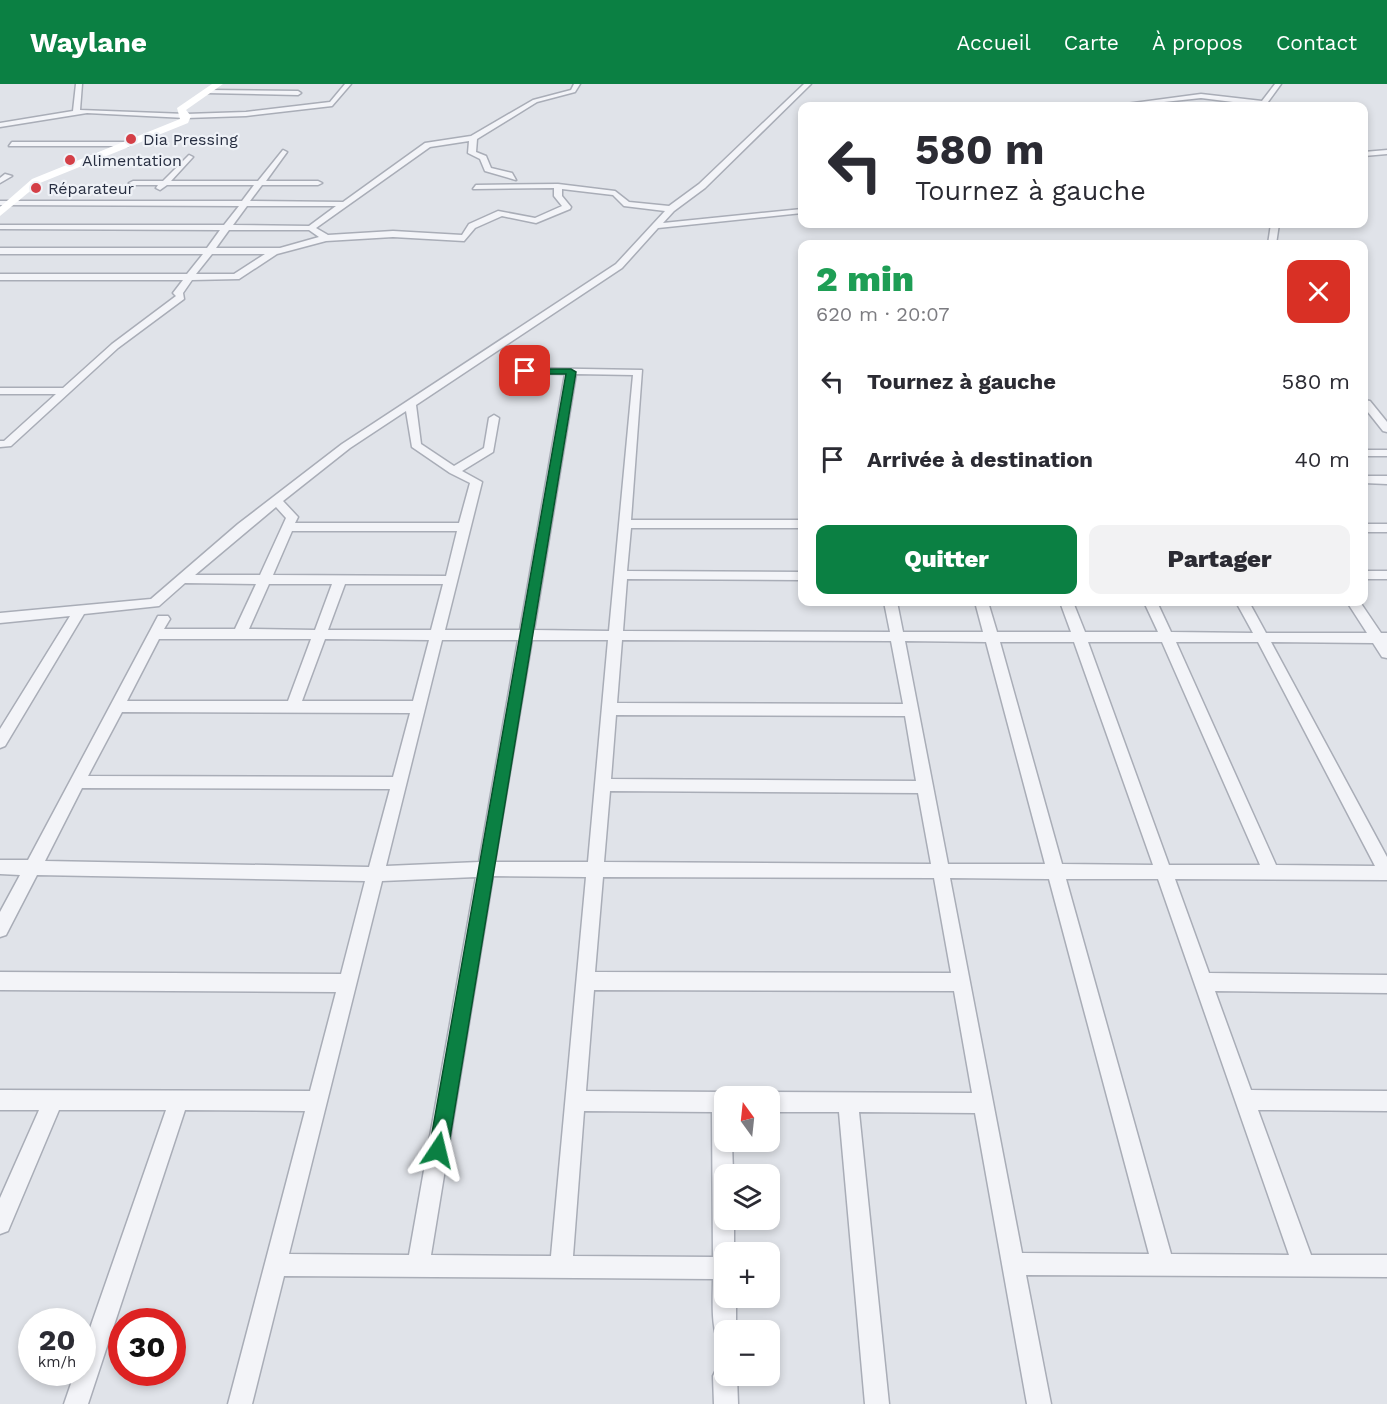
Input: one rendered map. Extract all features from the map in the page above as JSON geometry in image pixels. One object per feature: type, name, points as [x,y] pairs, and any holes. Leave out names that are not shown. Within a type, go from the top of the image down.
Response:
[{"type":"street","points":[[76,113],[79,84]]},
{"type":"street","points":[[186,116],[180,110],[218,84]]},
{"type":"street","points":[[248,100],[264,84]]},
{"type":"street","points":[[284,110],[305,84]]},
{"type":"street","points":[[0,125],[98,111],[186,116],[284,110],[332,104],[348,84]]},
{"type":"street","points":[[311,228],[428,145],[473,138],[536,101],[573,91],[577,84]]},
{"type":"street","points":[[0,618],[154,603],[346,446],[619,266],[671,209],[702,186],[808,84]]},
{"type":"street","points":[[1265,102],[1276,87],[1289,84]]},
{"type":"street","points":[[208,92],[298,93]]},
{"type":"street","points":[[1149,102],[1202,96],[1243,102]]},
{"type":"street","points":[[234,114],[241,107]]},
{"type":"street","points":[[0,213],[5,203],[36,181],[185,121],[186,116]]},
{"type":"street","points":[[473,138],[472,153],[483,158],[488,169],[513,178]]},
{"type":"street","points":[[12,144],[128,144]]},
{"type":"street","points":[[1368,153],[1387,152]]},
{"type":"street","points":[[0,444],[7,444],[115,346],[181,297],[178,293],[283,153]]},
{"type":"street","points":[[146,204],[189,157]]},
{"type":"street","points":[[0,181],[8,176]]},
{"type":"street","points":[[133,183],[318,183]]},
{"type":"street","points":[[476,187],[558,186],[615,193],[627,204],[671,209]]},
{"type":"street","points":[[0,251],[275,251],[326,238],[393,234],[464,238],[472,226],[501,213],[536,221],[567,207],[558,196],[558,186]]},
{"type":"street","points":[[5,203],[345,204]]},
{"type":"street","points":[[655,226],[798,211]]},
{"type":"street","points":[[0,227],[311,228],[326,238]]},
{"type":"street","points":[[0,277],[236,277],[275,251]]},
{"type":"street","points":[[525,371],[638,372],[561,1267]]},
{"type":"street","points":[[418,1266],[571,372]]},
{"type":"street","points":[[0,391],[66,391]]},
{"type":"street","points":[[240,1404],[476,482],[453,471],[416,445],[411,405]]},
{"type":"street","points":[[1368,407],[1387,429]]},
{"type":"street","points":[[453,471],[489,450],[494,418]]},
{"type":"street","points":[[1368,453],[1387,453]]},
{"type":"street","points":[[1368,480],[1387,480]]},
{"type":"street","points":[[240,634],[292,517],[277,501]]},
{"type":"street","points":[[625,524],[798,524]]},
{"type":"street","points":[[288,527],[465,527]]},
{"type":"street","points":[[1368,528],[1387,528]]},
{"type":"street","points":[[620,575],[798,576]]},
{"type":"street","points":[[1368,575],[1387,575]]},
{"type":"street","points":[[182,579],[451,580]]},
{"type":"street","points":[[293,707],[340,580]]},
{"type":"street","points":[[892,606],[1039,1404]]},
{"type":"street","points":[[983,606],[1163,1264]]},
{"type":"street","points":[[1068,606],[1304,1265]]},
{"type":"street","points":[[1154,606],[1271,872]]},
{"type":"street","points":[[0,867],[376,874],[486,869],[1387,873],[1245,606]]},
{"type":"street","points":[[1357,606],[1382,638],[1387,653]]},
{"type":"street","points":[[0,742],[80,610]]},
{"type":"street","points":[[0,929],[163,619]]},
{"type":"street","points":[[155,634],[1382,638]]},
{"type":"street","points":[[117,706],[418,707]]},
{"type":"street","points":[[609,709],[911,710]]},
{"type":"street","points":[[77,782],[399,783]]},
{"type":"street","points":[[602,785],[926,787]]},
{"type":"street","points":[[0,981],[348,983]]},
{"type":"street","points":[[585,981],[961,982]]},
{"type":"street","points":[[1203,982],[1387,984]]},
{"type":"street","points":[[0,1100],[318,1101]]},
{"type":"street","points":[[0,1223],[53,1100]]},
{"type":"street","points":[[76,1404],[179,1100]]},
{"type":"street","points":[[1245,1100],[1387,1101]]},
{"type":"street","points":[[575,1101],[714,1102]]},
{"type":"street","points":[[780,1102],[984,1103]]},
{"type":"street","points":[[848,1103],[877,1404]]},
{"type":"street","points":[[723,1152],[724,1242]]},
{"type":"street","points":[[1013,1264],[1387,1266]]},
{"type":"street","points":[[276,1266],[714,1268]]},
{"type":"street","points":[[725,1386],[726,1404]]},
{"type":"place","name":"Dia Pressing","points":[[131,139]]},
{"type":"place","name":"Alimentation","points":[[70,160]]},
{"type":"place","name":"Réparateur","points":[[36,188]]},
{"type":"route","points":[[438,1150],[571,372],[525,371]]}]
